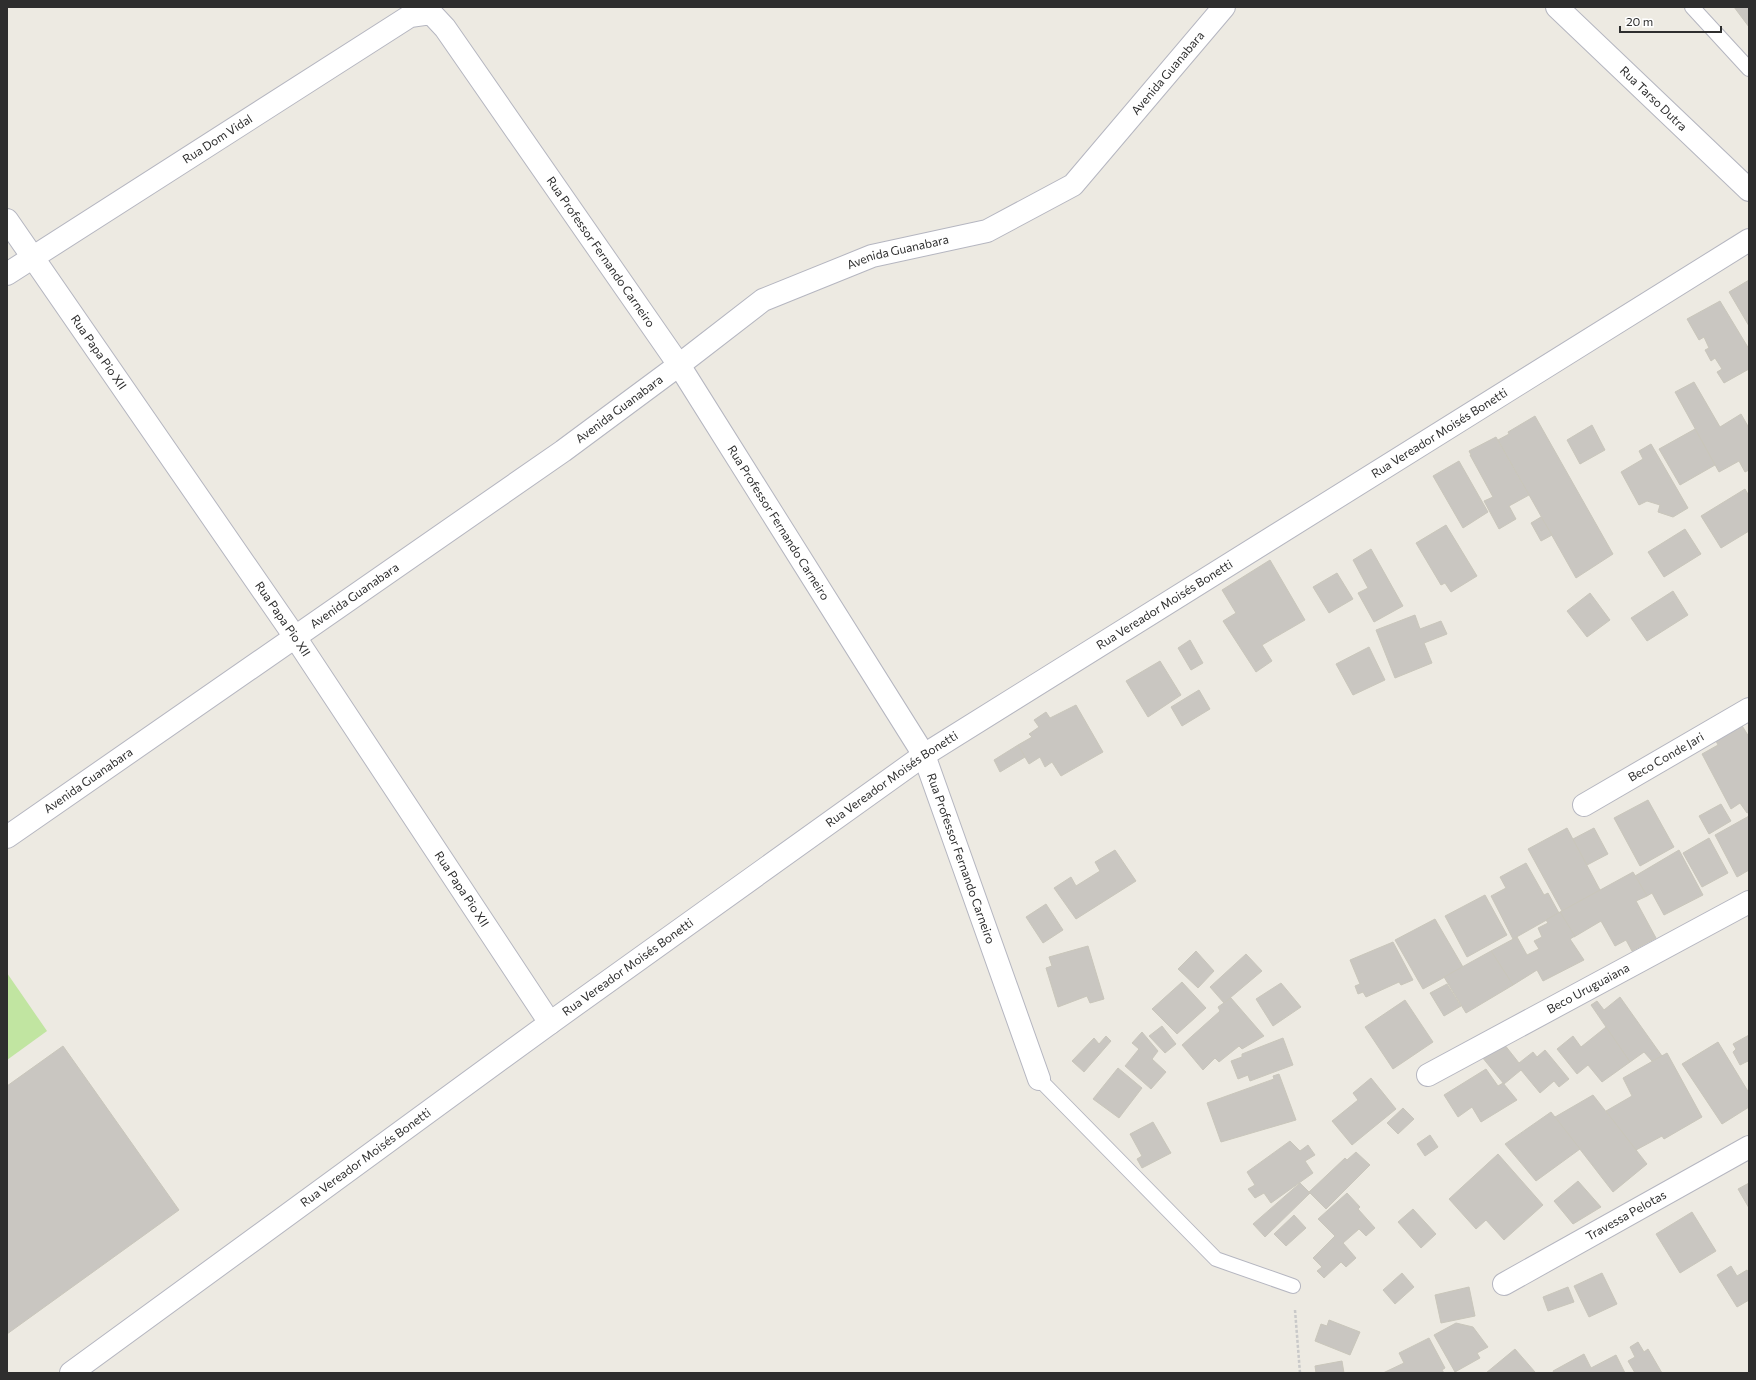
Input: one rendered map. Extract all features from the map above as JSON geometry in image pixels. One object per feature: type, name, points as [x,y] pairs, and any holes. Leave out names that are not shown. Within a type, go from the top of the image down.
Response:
[{"type":"street","name":"Avenida Guanabara","points":[[7,837],[562,451],[679,365],[763,300],[872,256],[987,231],[1072,185],[1224,7]]},
{"type":"street","name":"Rua Tarso Dutra","points":[[1562,8],[1749,190]]},
{"type":"street","name":"Rua Professor Fernando Carneiro","points":[[431,13],[450,34],[679,365],[924,755],[1039,1079]]},
{"type":"street","name":"Rua Dom Vidal","points":[[7,274],[410,16],[431,13]]},
{"type":"street","name":"Rua Papa Pio XII","points":[[7,220],[295,637],[550,1023]]},
{"type":"street","name":"Rua Vereador Moisés Bonetti","points":[[71,1373],[550,1023],[924,755],[1749,240]]},
{"type":"street","name":"Beco Conde Jari","points":[[1584,806],[1749,709]]},
{"type":"street","name":"Beco Uruguaiana","points":[[1428,1075],[1749,902]]},
{"type":"street","name":"Travessa Pelotas","points":[[1504,1284],[1749,1147]]},
{"type":"lane","points":[[1692,7],[1749,69]]},
{"type":"lane","points":[[1039,1079],[1216,1259],[1294,1286]]},
{"type":"path","points":[[1294,1286],[1300,1373]]},
{"type":"green space","points":[[7,973],[47,1031],[7,1060]]},
{"type":"building","points":[[1734,7],[1749,7],[1749,27]]},
{"type":"building","points":[[1749,280],[1749,326],[1729,292]]},
{"type":"building","points":[[1720,301],[1749,349],[1749,369],[1724,383],[1717,372],[1722,369],[1715,358],[1711,361],[1705,350],[1709,348],[1704,337],[1699,340],[1687,319]]},
{"type":"building","points":[[1694,382],[1720,427],[1741,414],[1749,428],[1749,470],[1745,472],[1739,461],[1719,472],[1675,392]]},
{"type":"building","points":[[1535,416],[1613,554],[1576,578],[1498,440],[1509,434],[1508,432]]},
{"type":"building","points":[[1592,425],[1605,450],[1580,464],[1567,440]]},
{"type":"building","points":[[1695,429],[1715,465],[1680,485],[1659,449]]},
{"type":"building","points":[[1496,437],[1529,495],[1509,506],[1516,519],[1499,529],[1484,501],[1493,497],[1469,451]]},
{"type":"building","points":[[1651,444],[1688,508],[1673,517],[1658,512],[1660,505],[1647,501],[1639,505],[1621,472],[1643,459],[1639,451]]},
{"type":"building","points":[[1459,461],[1488,512],[1463,528],[1433,476]]},
{"type":"building","points":[[1745,489],[1749,496],[1749,531],[1721,548],[1701,516]]},
{"type":"building","points":[[1541,517],[1552,535],[1541,541],[1531,523]]},
{"type":"building","points":[[1446,525],[1477,576],[1451,592],[1445,583],[1441,585],[1416,543]]},
{"type":"building","points":[[1685,529],[1701,554],[1664,577],[1648,552]]},
{"type":"building","points":[[1371,549],[1403,606],[1374,622],[1358,593],[1368,588],[1353,560]]},
{"type":"building","points":[[1270,560],[1305,620],[1262,645],[1272,661],[1256,672],[1223,621],[1236,613],[1222,590]]},
{"type":"building","points":[[1337,573],[1353,599],[1329,613],[1313,587]]},
{"type":"building","points":[[1673,591],[1688,615],[1647,641],[1631,618]]},
{"type":"building","points":[[1590,593],[1610,620],[1587,637],[1567,611]]},
{"type":"building","points":[[1415,615],[1420,629],[1441,621],[1447,634],[1424,643],[1432,663],[1395,678],[1376,630]]},
{"type":"building","points":[[1190,640],[1203,663],[1191,670],[1178,648]]},
{"type":"building","points":[[1369,647],[1385,680],[1353,695],[1336,664]]},
{"type":"building","points":[[1160,661],[1181,695],[1148,717],[1126,681]]},
{"type":"building","points":[[1199,690],[1210,709],[1182,726],[1171,707]]},
{"type":"building","points":[[1076,705],[1103,752],[1061,776],[1052,762],[1045,767],[1040,757],[1029,764],[1018,745],[1032,737],[1029,734],[1039,727],[1034,720],[1046,712],[1050,718]]},
{"type":"building","points":[[1741,724],[1749,737],[1749,812],[1747,813],[1740,803],[1731,809],[1702,754],[1718,745],[1715,739]]},
{"type":"building","points":[[1018,745],[1025,757],[1000,772],[994,760]]},
{"type":"building","points":[[1648,800],[1674,847],[1640,866],[1614,818]]},
{"type":"building","points":[[1721,804],[1731,821],[1709,834],[1699,816]]},
{"type":"building","points":[[1749,816],[1749,870],[1737,877],[1715,835]]},
{"type":"building","points":[[1567,828],[1600,890],[1562,911],[1528,849]]},
{"type":"building","points":[[1594,828],[1608,854],[1587,865],[1573,839]]},
{"type":"building","points":[[1709,838],[1728,873],[1702,887],[1683,853]]},
{"type":"building","points":[[1115,850],[1136,881],[1076,919],[1054,888],[1071,877],[1076,886],[1100,871],[1095,862]]},
{"type":"building","points":[[1679,850],[1703,895],[1664,915],[1652,893],[1647,896],[1635,876]]},
{"type":"building","points":[[1526,863],[1544,895],[1548,893],[1559,913],[1513,939],[1491,896],[1506,888],[1500,877]]},
{"type":"building","points":[[1633,872],[1647,896],[1636,901],[1656,938],[1632,951],[1626,940],[1615,946],[1601,921],[1574,937],[1560,912]]},
{"type":"building","points":[[1485,895],[1507,935],[1467,957],[1445,916]]},
{"type":"building","points":[[1046,904],[1063,930],[1043,943],[1026,917]]},
{"type":"building","points":[[1560,912],[1575,936],[1570,939],[1584,960],[1543,981],[1537,970],[1513,985],[1491,951],[1517,937],[1527,955],[1539,949],[1534,941],[1542,937],[1538,928],[1548,923],[1546,920]]},
{"type":"building","points":[[1435,919],[1463,967],[1423,989],[1395,940]]},
{"type":"building","points":[[1393,942],[1413,980],[1401,985],[1399,982],[1366,997],[1363,992],[1358,994],[1355,986],[1360,984],[1350,960]]},
{"type":"building","points":[[1088,946],[1104,999],[1090,1003],[1087,996],[1058,1007],[1046,968],[1052,966],[1049,957]]},
{"type":"building","points":[[1196,951],[1214,971],[1198,988],[1178,969]]},
{"type":"building","points":[[1491,951],[1513,985],[1466,1013],[1444,977]]},
{"type":"building","points":[[1246,954],[1262,971],[1224,1003],[1210,987]]},
{"type":"building","points":[[1182,982],[1206,1008],[1177,1034],[1152,1009]]},
{"type":"building","points":[[1281,983],[1301,1007],[1273,1026],[1256,999]]},
{"type":"building","points":[[1447,984],[1461,1006],[1444,1016],[1430,993]]},
{"type":"building","points":[[1620,997],[1662,1056],[1652,1061],[1644,1052],[1630,1062],[1591,1005],[1597,1001],[1604,1010]]},
{"type":"building","points":[[1231,998],[1264,1036],[1242,1049],[1239,1046],[1219,1062],[1215,1058],[1203,1070],[1182,1045],[1220,1011],[1218,1007]]},
{"type":"building","points":[[1405,1000],[1433,1042],[1393,1069],[1365,1027]]},
{"type":"building","points":[[1162,1026],[1176,1044],[1165,1053],[1149,1036]]},
{"type":"building","points":[[1606,1027],[1630,1062],[1602,1082],[1588,1065],[1577,1074],[1557,1049],[1573,1036],[1581,1047]]},
{"type":"building","points":[[1142,1032],[1158,1051],[1152,1059],[1166,1072],[1151,1089],[1125,1066],[1139,1049],[1132,1043]]},
{"type":"building","points":[[1749,1035],[1749,1063],[1748,1061],[1740,1065],[1733,1052],[1736,1049],[1733,1044]]},
{"type":"building","points":[[1106,1036],[1111,1041],[1084,1072],[1072,1061],[1094,1038],[1099,1044]]},
{"type":"building","points":[[1283,1038],[1293,1065],[1250,1081],[1248,1075],[1238,1079],[1231,1061],[1242,1057],[1242,1054]]},
{"type":"building","points":[[1718,1042],[1749,1093],[1749,1107],[1722,1124],[1682,1064]]},
{"type":"building","points":[[1504,1044],[1519,1063],[1533,1052],[1537,1057],[1545,1050],[1569,1079],[1559,1087],[1554,1081],[1540,1093],[1521,1070],[1504,1084],[1482,1057]]},
{"type":"building","points":[[63,1046],[179,1210],[7,1334],[7,1086]]},
{"type":"building","points":[[1667,1053],[1702,1117],[1664,1139],[1662,1136],[1636,1150],[1606,1111],[1632,1096],[1623,1078]]},
{"type":"building","points":[[1118,1068],[1142,1088],[1119,1118],[1093,1099]]},
{"type":"building","points":[[1486,1069],[1498,1086],[1503,1083],[1517,1100],[1481,1122],[1472,1107],[1458,1117],[1444,1095]]},
{"type":"building","points":[[1279,1074],[1296,1120],[1221,1142],[1207,1103],[1274,1079],[1273,1076]]},
{"type":"building","points":[[1371,1078],[1396,1109],[1352,1145],[1332,1121],[1358,1100],[1353,1093]]},
{"type":"building","points":[[1593,1095],[1647,1164],[1613,1192],[1555,1117]]},
{"type":"building","points":[[1403,1108],[1414,1119],[1398,1134],[1387,1123]]},
{"type":"building","points":[[1551,1112],[1580,1149],[1536,1181],[1505,1144]]},
{"type":"building","points":[[1153,1122],[1171,1153],[1142,1168],[1137,1159],[1142,1156],[1130,1134]]},
{"type":"building","points":[[1430,1135],[1438,1147],[1425,1156],[1417,1144]]},
{"type":"building","points":[[1290,1141],[1300,1151],[1308,1145],[1315,1155],[1305,1161],[1313,1173],[1271,1203],[1264,1193],[1255,1198],[1248,1189],[1255,1185],[1247,1172]]},
{"type":"building","points":[[1356,1152],[1370,1165],[1326,1209],[1309,1192],[1345,1158],[1347,1160]]},
{"type":"building","points":[[1498,1154],[1543,1205],[1504,1240],[1486,1220],[1476,1229],[1449,1199]]},
{"type":"building","points":[[1578,1181],[1601,1207],[1573,1224],[1554,1201]]},
{"type":"building","points":[[1300,1183],[1310,1193],[1265,1237],[1253,1224]]},
{"type":"building","points":[[1749,1183],[1749,1208],[1738,1189]]},
{"type":"building","points":[[1347,1193],[1360,1207],[1358,1209],[1375,1228],[1366,1236],[1359,1229],[1343,1243],[1356,1258],[1346,1267],[1341,1262],[1324,1278],[1317,1271],[1322,1267],[1313,1258],[1335,1236],[1318,1219]]},
{"type":"building","points":[[1413,1209],[1436,1234],[1421,1248],[1398,1222]]},
{"type":"building","points":[[1692,1212],[1716,1251],[1680,1273],[1656,1234]]},
{"type":"building","points":[[1294,1215],[1306,1228],[1286,1246],[1274,1234]]},
{"type":"building","points":[[1731,1266],[1737,1276],[1747,1270],[1749,1273],[1749,1300],[1737,1307],[1717,1275]]},
{"type":"building","points":[[1402,1273],[1414,1287],[1395,1304],[1383,1290]]},
{"type":"building","points":[[1602,1273],[1617,1304],[1589,1317],[1574,1286]]},
{"type":"building","points":[[1469,1287],[1475,1316],[1441,1323],[1435,1295]]},
{"type":"building","points":[[1568,1287],[1574,1302],[1548,1311],[1543,1297]]},
{"type":"building","points":[[1329,1320],[1360,1332],[1350,1355],[1315,1341],[1321,1324],[1327,1326]]},
{"type":"building","points":[[1456,1323],[1473,1327],[1488,1347],[1477,1353],[1480,1358],[1455,1372],[1434,1335]]},
{"type":"building","points":[[1429,1338],[1445,1368],[1442,1370],[1444,1373],[1383,1373],[1404,1363],[1399,1353]]},
{"type":"building","points":[[1638,1342],[1644,1352],[1648,1349],[1662,1373],[1635,1373],[1628,1361],[1635,1357],[1630,1347]]},
{"type":"building","points":[[1515,1349],[1535,1372],[1486,1373]]},
{"type":"building","points":[[1584,1354],[1591,1368],[1616,1355],[1625,1373],[1554,1373],[1553,1371]]},
{"type":"building","points":[[1342,1361],[1344,1373],[1316,1373],[1315,1366]]}]
